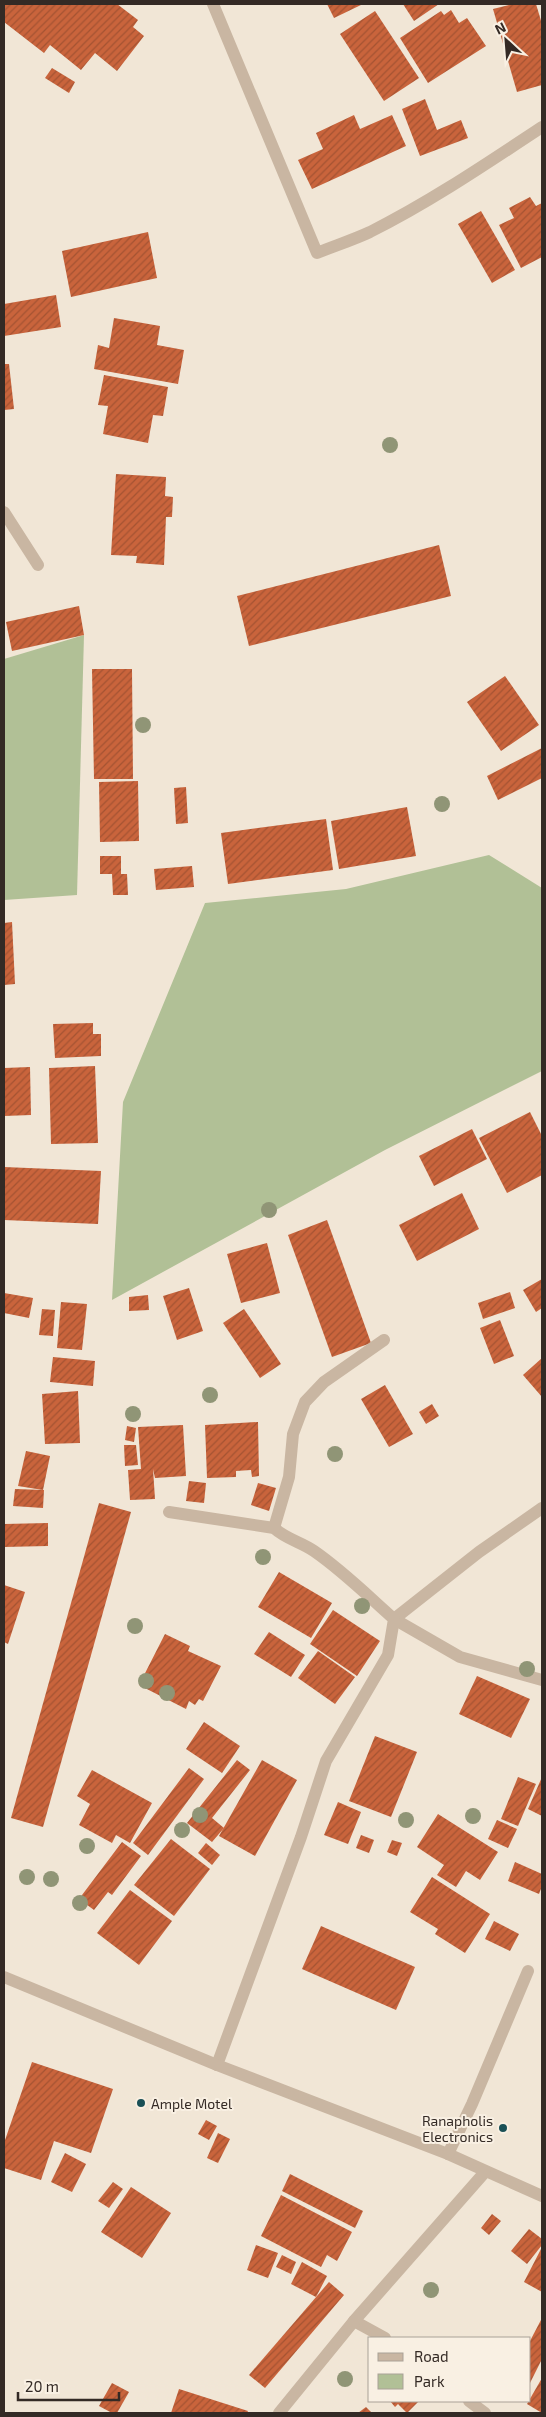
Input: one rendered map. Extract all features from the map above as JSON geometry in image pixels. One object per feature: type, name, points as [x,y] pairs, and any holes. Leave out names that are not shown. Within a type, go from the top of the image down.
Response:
[{"type":"street","points":[[213,4],[317,253],[368,232],[412,209],[481,168],[542,127]]},
{"type":"street","points":[[4,512],[38,565]]},
{"type":"street","points":[[274,1528],[288,1477],[293,1434],[305,1402],[324,1382],[384,1340]]},
{"type":"street","points":[[217,2065],[301,1837],[326,1761],[388,1655],[394,1620],[479,1552],[542,1508]]},
{"type":"street","points":[[169,1512],[274,1528],[284,1538],[311,1549],[339,1569],[394,1620],[460,1657],[542,1680]]},
{"type":"street","points":[[448,2154],[472,2104],[528,1971]]},
{"type":"street","points":[[4,1977],[217,2065],[448,2154],[542,2196]]},
{"type":"street","points":[[278,2413],[354,2321],[485,2172]]},
{"type":"street","points":[[354,2321],[382,2337]]},
{"type":"street","points":[[470,2402],[485,2413]]},
{"type":"green space","points":[[84,635],[77,895],[4,900],[4,659]]},
{"type":"green space","points":[[489,855],[542,888],[542,1071],[385,1150],[112,1300],[123,1102],[205,903],[346,889]]},
{"type":"building","points":[[4,4],[117,4],[138,20],[133,27],[144,36],[117,71],[95,53],[81,70],[50,45],[44,53],[4,22]]},
{"type":"building","points":[[327,4],[363,4],[334,18]]},
{"type":"building","points":[[403,4],[439,4],[414,21]]},
{"type":"building","points":[[513,4],[536,4],[542,24],[542,85],[517,92],[493,9]]},
{"type":"building","points":[[451,10],[459,23],[467,18],[486,46],[428,83],[400,38],[441,11],[444,15]]},
{"type":"building","points":[[375,11],[419,78],[384,101],[340,34]]},
{"type":"building","points":[[52,68],[75,82],[69,93],[45,78]]},
{"type":"building","points":[[425,99],[437,130],[461,120],[468,138],[420,156],[402,109]]},
{"type":"building","points":[[354,115],[360,129],[392,115],[406,146],[312,189],[298,160],[323,149],[316,133]]},
{"type":"building","points":[[530,197],[536,206],[542,203],[542,257],[521,268],[499,225],[514,218],[509,208]]},
{"type":"building","points":[[481,211],[515,270],[492,283],[458,224]]},
{"type":"building","points":[[148,232],[157,278],[71,297],[62,251]]},
{"type":"building","points":[[56,295],[61,327],[4,336],[4,304]]},
{"type":"building","points":[[114,318],[160,326],[157,345],[184,350],[178,384],[94,369],[98,345],[109,348]]},
{"type":"building","points":[[4,364],[9,364],[14,409],[4,410]]},
{"type":"building","points":[[104,375],[168,387],[163,416],[153,415],[148,443],[103,434],[108,406],[98,405]]},
{"type":"building","points":[[116,474],[166,477],[165,496],[173,497],[172,517],[166,517],[164,565],[136,563],[137,556],[111,555]]},
{"type":"building","points":[[439,545],[451,596],[249,646],[237,596]]},
{"type":"building","points":[[79,606],[84,635],[12,651],[6,622]]},
{"type":"building","points":[[92,669],[132,669],[133,779],[94,779]]},
{"type":"building","points":[[505,676],[539,725],[501,751],[467,702]]},
{"type":"building","points":[[542,748],[542,778],[498,800],[487,776]]},
{"type":"building","points":[[138,781],[139,841],[100,842],[99,782]]},
{"type":"building","points":[[186,787],[188,823],[176,824],[174,788]]},
{"type":"building","points":[[407,807],[416,856],[339,869],[331,821]]},
{"type":"building","points":[[326,819],[333,870],[228,884],[221,833]]},
{"type":"building","points":[[100,856],[121,856],[121,874],[127,874],[128,895],[113,895],[112,874],[100,874]]},
{"type":"building","points":[[192,866],[194,887],[156,890],[154,869]]},
{"type":"building","points":[[12,922],[15,984],[4,985],[4,923]]},
{"type":"building","points":[[93,1023],[93,1034],[101,1034],[101,1056],[55,1058],[53,1024]]},
{"type":"building","points":[[95,1066],[98,1143],[51,1144],[49,1068]]},
{"type":"building","points":[[30,1067],[31,1115],[4,1116],[4,1068]]},
{"type":"building","points":[[530,1112],[542,1136],[542,1175],[507,1193],[479,1138]]},
{"type":"building","points":[[472,1129],[487,1159],[434,1186],[419,1156]]},
{"type":"building","points":[[4,1167],[101,1171],[98,1224],[4,1220]]},
{"type":"building","points":[[462,1193],[479,1229],[417,1261],[399,1225]]},
{"type":"building","points":[[327,1220],[371,1343],[332,1357],[288,1235]]},
{"type":"building","points":[[267,1243],[280,1293],[241,1303],[227,1254]]},
{"type":"building","points":[[542,1279],[542,1308],[536,1312],[523,1290]]},
{"type":"building","points":[[189,1288],[203,1331],[177,1340],[163,1296]]},
{"type":"building","points":[[510,1292],[515,1308],[483,1319],[478,1303]]},
{"type":"building","points":[[4,1293],[33,1298],[29,1318],[4,1313]]},
{"type":"building","points":[[148,1295],[149,1310],[129,1311],[129,1297]]},
{"type":"building","points":[[61,1302],[87,1304],[82,1350],[57,1348]]},
{"type":"building","points":[[42,1309],[55,1310],[53,1336],[39,1335]]},
{"type":"building","points":[[244,1309],[281,1364],[260,1378],[223,1323]]},
{"type":"building","points":[[500,1320],[514,1356],[494,1364],[480,1328]]},
{"type":"building","points":[[53,1357],[95,1361],[93,1386],[50,1382]]},
{"type":"building","points":[[542,1358],[542,1397],[523,1375]]},
{"type":"building","points":[[385,1385],[413,1434],[389,1447],[361,1399]]},
{"type":"building","points":[[78,1391],[80,1443],[45,1444],[42,1394]]},
{"type":"building","points":[[432,1404],[439,1416],[426,1424],[419,1412]]},
{"type":"building","points":[[258,1422],[259,1476],[252,1477],[251,1470],[236,1471],[236,1477],[207,1478],[205,1425]]},
{"type":"building","points":[[183,1425],[186,1476],[155,1478],[153,1469],[155,1499],[130,1500],[128,1470],[141,1469],[138,1427]]},
{"type":"building","points":[[127,1426],[136,1428],[134,1442],[125,1440]]},
{"type":"building","points":[[124,1445],[136,1445],[138,1465],[125,1466]]},
{"type":"building","points":[[26,1451],[50,1456],[43,1490],[18,1486]]},
{"type":"building","points":[[189,1481],[206,1483],[204,1503],[186,1501]]},
{"type":"building","points":[[258,1483],[276,1488],[269,1511],[251,1505]]},
{"type":"building","points":[[15,1489],[44,1490],[43,1508],[13,1506]]},
{"type":"building","points":[[99,1503],[131,1512],[43,1827],[11,1818]]},
{"type":"building","points":[[48,1523],[48,1546],[4,1547],[4,1524]]},
{"type":"building","points":[[279,1572],[332,1603],[311,1638],[258,1607]]},
{"type":"building","points":[[4,1585],[25,1592],[8,1644],[4,1642]]},
{"type":"building","points":[[333,1610],[380,1641],[357,1676],[310,1644]]},
{"type":"building","points":[[269,1632],[305,1655],[291,1677],[254,1654]]},
{"type":"building","points":[[165,1634],[190,1646],[188,1651],[221,1666],[203,1701],[199,1699],[195,1705],[189,1701],[186,1709],[139,1685]]},
{"type":"building","points":[[318,1651],[355,1677],[335,1704],[298,1678]]},
{"type":"building","points":[[477,1676],[530,1699],[511,1738],[459,1714]]},
{"type":"building","points":[[204,1722],[240,1746],[222,1773],[186,1749]]},
{"type":"building","points":[[375,1736],[417,1752],[391,1817],[349,1801]]},
{"type":"building","points":[[237,1760],[250,1770],[212,1818],[224,1828],[212,1842],[187,1823]]},
{"type":"building","points":[[262,1760],[297,1780],[255,1856],[219,1836]]},
{"type":"building","points":[[189,1768],[204,1779],[148,1855],[133,1843]]},
{"type":"building","points":[[92,1770],[152,1803],[130,1843],[116,1835],[112,1843],[79,1825],[90,1804],[77,1796]]},
{"type":"building","points":[[518,1777],[536,1784],[518,1826],[501,1819]]},
{"type":"building","points":[[542,1777],[542,1816],[528,1809]]},
{"type":"building","points":[[338,1802],[361,1812],[348,1844],[324,1835]]},
{"type":"building","points":[[438,1814],[498,1852],[480,1880],[466,1871],[456,1887],[437,1875],[444,1865],[417,1847]]},
{"type":"building","points":[[497,1820],[517,1829],[508,1848],[488,1839]]},
{"type":"building","points":[[361,1835],[374,1840],[369,1853],[356,1848]]},
{"type":"building","points":[[171,1839],[210,1869],[174,1916],[134,1885]]},
{"type":"building","points":[[392,1840],[402,1843],[397,1856],[387,1852]]},
{"type":"building","points":[[122,1842],[141,1856],[112,1895],[108,1892],[94,1910],[79,1899]]},
{"type":"building","points":[[206,1843],[220,1855],[212,1865],[198,1853]]},
{"type":"building","points":[[515,1862],[542,1874],[542,1886],[539,1894],[508,1881]]},
{"type":"building","points":[[432,1877],[490,1914],[465,1953],[435,1934],[438,1929],[410,1912]]},
{"type":"building","points":[[130,1890],[172,1921],[139,1965],[97,1933]]},
{"type":"building","points":[[494,1921],[519,1934],[510,1951],[485,1939]]},
{"type":"building","points":[[321,1926],[415,1967],[396,2010],[302,1969]]},
{"type":"building","points":[[32,2062],[113,2089],[91,2153],[54,2141],[41,2180],[4,2168],[4,2143]]},
{"type":"building","points":[[206,2120],[217,2126],[209,2140],[198,2134]]},
{"type":"building","points":[[218,2133],[230,2139],[218,2163],[207,2158]]},
{"type":"building","points":[[65,2153],[86,2164],[72,2192],[51,2182]]},
{"type":"building","points":[[290,2174],[363,2211],[355,2228],[282,2191]]},
{"type":"building","points":[[113,2182],[123,2189],[109,2208],[98,2201]]},
{"type":"building","points":[[131,2187],[171,2213],[142,2258],[101,2232]]},
{"type":"building","points":[[281,2195],[352,2232],[337,2261],[327,2255],[321,2267],[261,2236]]},
{"type":"building","points":[[492,2214],[501,2221],[489,2235],[481,2228]]},
{"type":"building","points":[[529,2229],[542,2239],[542,2245],[527,2264],[511,2251]]},
{"type":"building","points":[[256,2245],[278,2253],[268,2278],[247,2270]]},
{"type":"building","points":[[542,2250],[542,2292],[524,2282]]},
{"type":"building","points":[[282,2255],[296,2262],[291,2274],[276,2267]]},
{"type":"building","points":[[302,2262],[327,2276],[316,2297],[291,2284]]},
{"type":"building","points":[[329,2282],[344,2295],[265,2388],[249,2375]]},
{"type":"building","points":[[542,2318],[542,2359],[531,2381],[531,2339]]},
{"type":"building","points":[[542,2378],[542,2413],[527,2404],[531,2402],[531,2397]]},
{"type":"building","points":[[112,2383],[129,2392],[117,2413],[112,2413],[99,2406]]},
{"type":"building","points":[[179,2389],[248,2411],[247,2413],[171,2413]]},
{"type":"building","points":[[391,2402],[418,2402],[407,2413],[398,2404],[395,2407]]},
{"type":"building","points":[[366,2407],[372,2413],[358,2413]]},
{"type":"place","name":"Ample Motel","points":[[141,2103]]},
{"type":"place","name":"Ranapholis Electronics","points":[[503,2128]]}]
